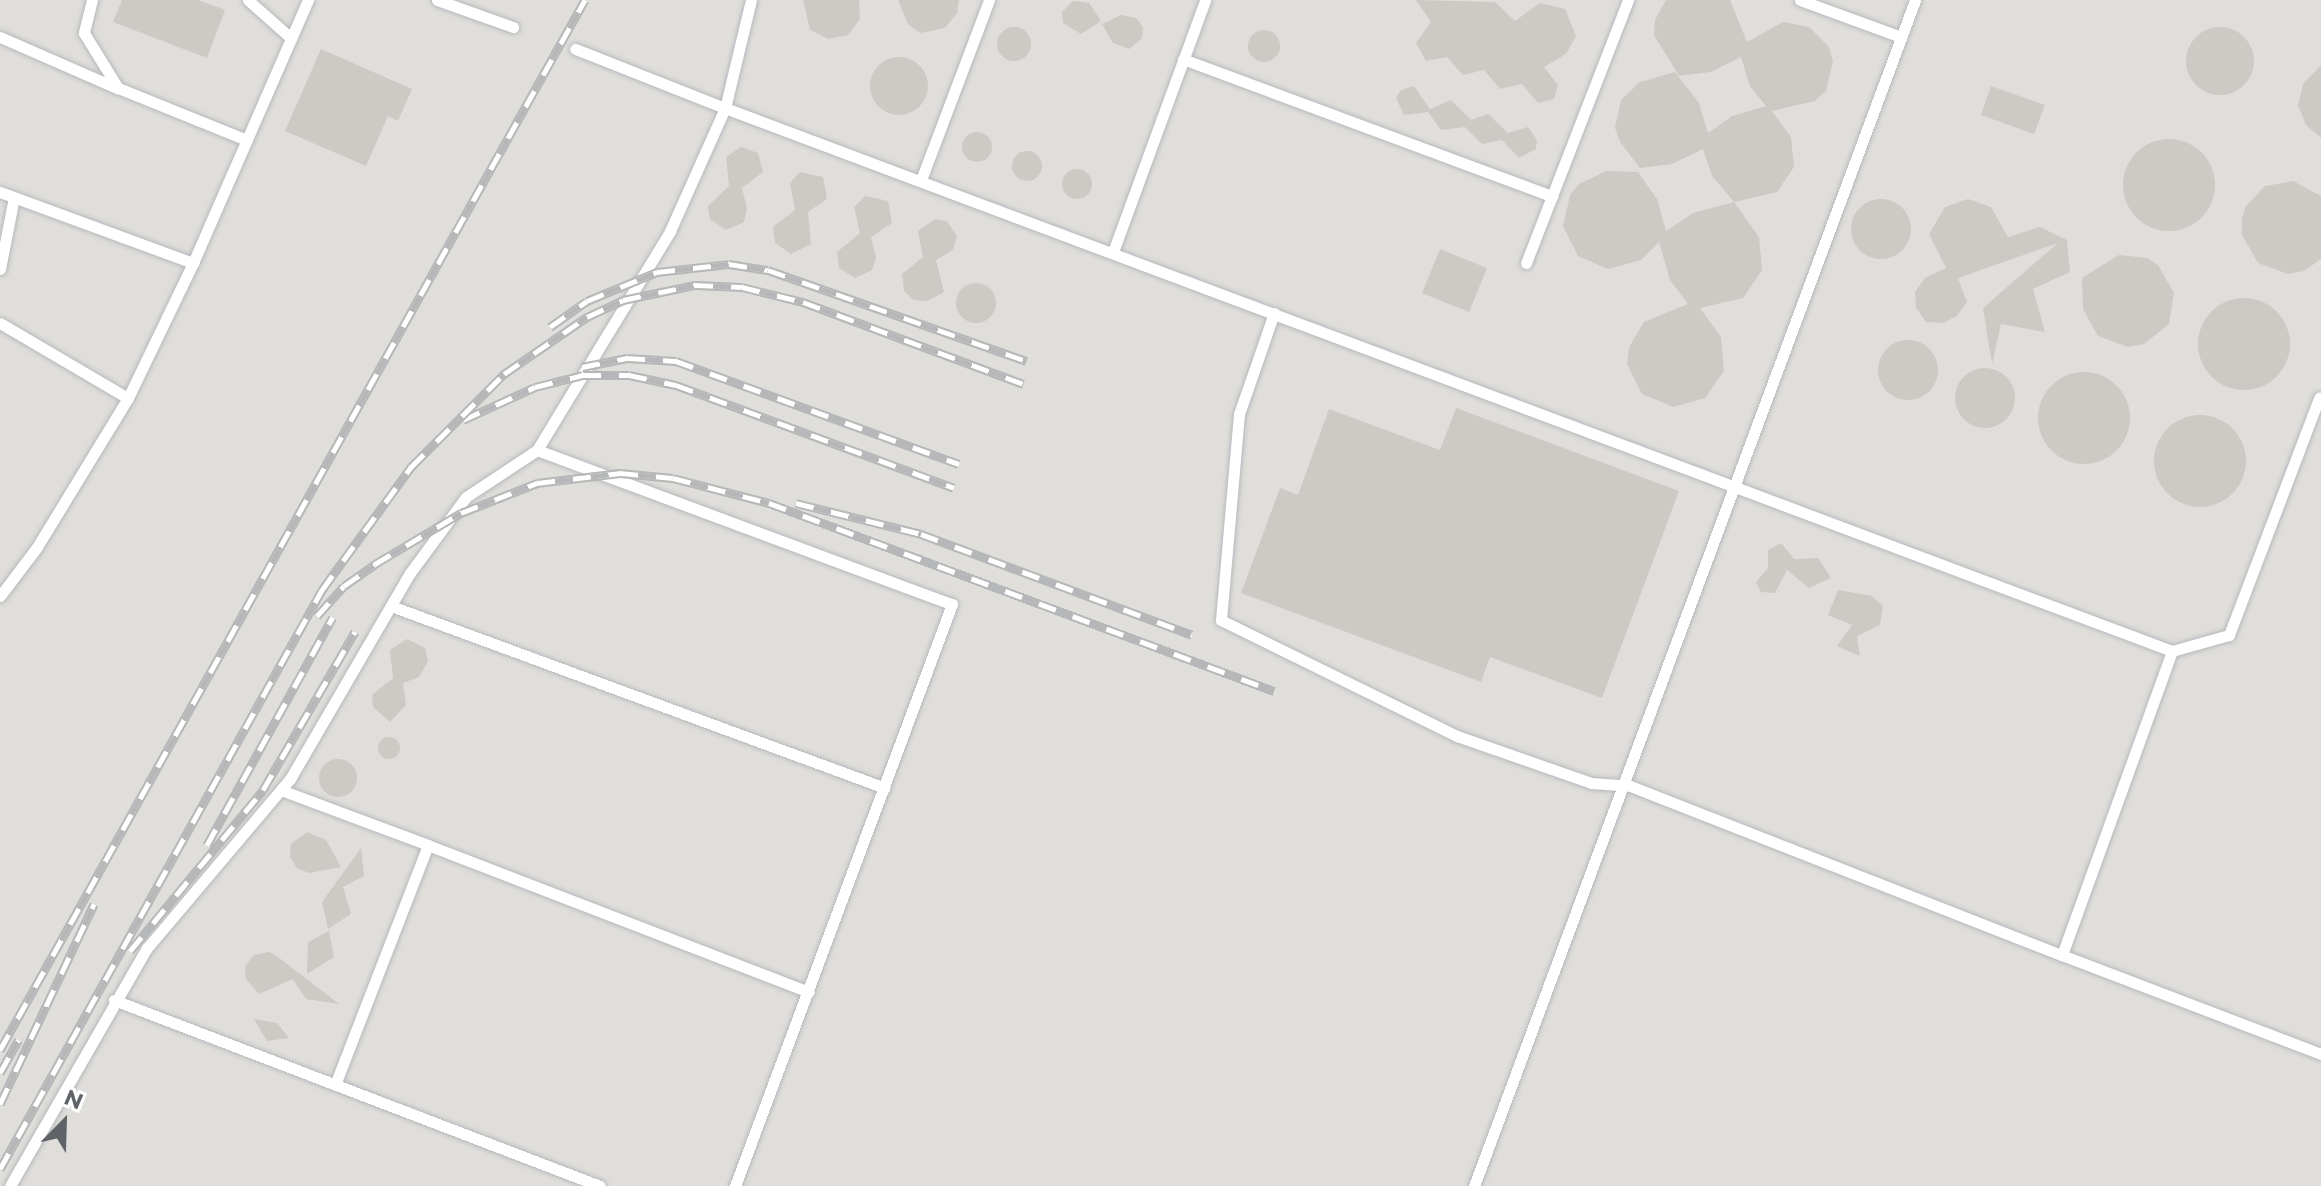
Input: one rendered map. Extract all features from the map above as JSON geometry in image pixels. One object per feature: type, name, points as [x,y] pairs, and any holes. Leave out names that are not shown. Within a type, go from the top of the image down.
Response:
[{"type":"lane","points":[[92,0],[84,33],[118,88]]},
{"type":"lane","points":[[248,0],[291,38]]},
{"type":"lane","points":[[0,596],[37,547],[128,398],[193,263],[308,0]]},
{"type":"lane","points":[[437,0],[513,27]]},
{"type":"lane","points":[[10,1186],[114,1000],[147,948],[281,790],[391,606],[466,497],[537,450],[670,231],[725,108],[751,0]]},
{"type":"lane","points":[[921,180],[989,0]]},
{"type":"lane","points":[[1113,252],[1205,0]]},
{"type":"lane","points":[[1526,263],[1628,0]]},
{"type":"lane","points":[[1800,0],[1901,37]]},
{"type":"lane","points":[[1474,1186],[1915,0]]},
{"type":"lane","points":[[0,37],[247,140]]},
{"type":"lane","points":[[575,49],[2172,651],[2229,635],[2320,397]]},
{"type":"lane","points":[[1183,59],[1552,196]]},
{"type":"lane","points":[[0,192],[193,263]]},
{"type":"lane","points":[[0,269],[14,197]]},
{"type":"lane","points":[[1274,313],[1239,414],[1221,620],[1457,736],[1591,783],[1624,785],[2321,1054]]},
{"type":"lane","points":[[0,323],[128,398]]},
{"type":"lane","points":[[537,450],[952,604],[735,1186]]},
{"type":"lane","points":[[391,606],[885,788]]},
{"type":"lane","points":[[2062,955],[2172,651]]},
{"type":"lane","points":[[281,790],[809,992]]},
{"type":"lane","points":[[335,1085],[428,845]]},
{"type":"lane","points":[[114,1000],[600,1186]]},
{"type":"shaded area","points":[[0,0],[2321,0],[2321,1186],[0,1186]]},
{"type":"building","points":[[122,0],[198,0],[225,10],[207,58],[113,22]]},
{"type":"building","points":[[803,0],[859,0],[860,19],[848,35],[828,39],[810,30]]},
{"type":"building","points":[[898,0],[959,0],[957,13],[945,28],[920,33],[908,24]]},
{"type":"building","points":[[1416,0],[1495,2],[1515,21],[1540,3],[1565,9],[1576,36],[1566,54],[1544,67],[1558,85],[1554,99],[1538,103],[1522,84],[1500,89],[1484,70],[1463,75],[1447,57],[1426,61],[1416,43],[1431,22]]},
{"type":"building","points":[[1666,0],[1730,0],[1747,42],[1783,22],[1809,27],[1829,47],[1833,61],[1826,91],[1815,101],[1772,111],[1791,137],[1794,167],[1777,192],[1734,202],[1712,176],[1703,149],[1672,164],[1640,168],[1620,142],[1615,128],[1621,100],[1640,82],[1675,72],[1699,103],[1708,133],[1732,116],[1766,106],[1750,86],[1741,57],[1711,72],[1679,76],[1654,35],[1655,20]]},
{"type":"building","points":[[1073,1],[1089,3],[1101,21],[1081,34],[1063,23],[1062,12]]},
{"type":"building","points":[[1121,15],[1136,18],[1143,27],[1142,38],[1129,49],[1113,43],[1102,24]]},
{"type":"building","points":[[1014,27],[1026,32],[1031,44],[1026,56],[1014,61],[1002,56],[997,44],[1002,32]]},
{"type":"building","points":[[2220,27],[2244,37],[2254,61],[2244,85],[2220,95],[2196,85],[2186,61],[2196,37]]},
{"type":"building","points":[[1264,30],[1275,35],[1280,46],[1275,57],[1264,62],[1253,57],[1248,46],[1253,35]]},
{"type":"building","points":[[321,49],[412,89],[398,121],[388,116],[366,166],[285,131]]},
{"type":"building","points":[[899,57],[920,65],[928,86],[920,107],[899,115],[878,107],[870,86],[878,65]]},
{"type":"building","points":[[2321,65],[2321,138],[2306,125],[2298,105],[2303,84]]},
{"type":"building","points":[[1414,86],[1430,109],[1451,100],[1471,120],[1488,114],[1508,133],[1528,127],[1537,140],[1536,149],[1519,158],[1502,140],[1482,144],[1465,127],[1441,130],[1428,112],[1404,115],[1396,98],[1401,90]]},
{"type":"building","points":[[1991,86],[2045,105],[2034,134],[1981,115]]},
{"type":"building","points":[[977,132],[983,133],[991,141],[991,153],[983,161],[977,162],[971,161],[963,153],[962,147],[963,141],[971,133]]},
{"type":"building","points":[[2169,139],[2187,142],[2202,152],[2212,167],[2215,185],[2212,203],[2202,218],[2187,228],[2169,231],[2151,228],[2136,218],[2126,203],[2123,185],[2126,167],[2136,152],[2151,142]]},
{"type":"building","points":[[741,147],[758,153],[763,172],[742,188],[747,209],[744,222],[726,230],[710,219],[708,206],[729,186],[726,157]]},
{"type":"building","points":[[1027,151],[1033,152],[1041,160],[1041,172],[1033,180],[1027,181],[1021,180],[1013,172],[1012,166],[1013,160],[1021,152]]},
{"type":"building","points":[[1077,169],[1083,170],[1091,178],[1091,190],[1083,198],[1077,199],[1071,198],[1063,190],[1062,184],[1063,178],[1071,170]]},
{"type":"building","points":[[1606,171],[1638,172],[1657,199],[1666,231],[1693,213],[1734,202],[1759,237],[1762,270],[1743,298],[1700,308],[1721,337],[1724,371],[1705,398],[1673,407],[1642,394],[1627,364],[1629,347],[1644,322],[1688,304],[1670,280],[1659,242],[1641,260],[1608,269],[1578,256],[1563,226],[1570,195],[1579,184]]},
{"type":"building","points":[[800,172],[823,177],[827,199],[808,212],[811,244],[791,254],[775,243],[773,227],[795,210],[790,183]]},
{"type":"building","points":[[2293,181],[2321,196],[2321,259],[2304,271],[2288,274],[2258,263],[2242,235],[2242,219],[2246,206],[2265,186]]},
{"type":"building","points":[[865,196],[888,201],[892,223],[871,237],[876,258],[872,270],[855,278],[839,268],[837,252],[860,233],[854,207]]},
{"type":"building","points":[[1881,199],[1892,201],[1902,208],[1909,218],[1909,240],[1902,250],[1892,257],[1881,259],[1870,257],[1860,250],[1853,240],[1851,229],[1853,218],[1860,208],[1870,201]]},
{"type":"building","points":[[1968,199],[1991,207],[2008,237],[2040,227],[2067,240],[2070,272],[2033,289],[2045,332],[2001,324],[1992,364],[1983,308],[2058,243],[1958,278],[1967,302],[1957,316],[1943,323],[1926,322],[1916,308],[1915,292],[1925,278],[1946,268],[1929,234],[1945,207]]},
{"type":"building","points":[[935,219],[947,221],[957,237],[953,250],[936,260],[944,292],[927,301],[913,300],[904,291],[902,274],[923,257],[918,231]]},
{"type":"building","points":[[1440,249],[1487,268],[1469,312],[1422,293]]},
{"type":"building","points":[[2119,255],[2147,258],[2158,265],[2174,293],[2169,324],[2144,344],[2128,347],[2098,336],[2083,309],[2082,278]]},
{"type":"building","points":[[976,283],[990,289],[996,303],[990,317],[976,323],[962,317],[956,303],[962,289]]},
{"type":"building","points":[[2244,298],[2262,301],[2277,311],[2287,326],[2290,344],[2287,362],[2277,377],[2262,387],[2244,390],[2226,387],[2211,377],[2201,362],[2198,344],[2201,326],[2211,311],[2226,301]]},
{"type":"building","points":[[1908,340],[1920,342],[1929,349],[1936,358],[1936,382],[1929,391],[1920,398],[1908,400],[1896,398],[1887,391],[1880,382],[1878,370],[1880,358],[1887,349],[1896,342]]},
{"type":"building","points":[[1985,368],[1997,370],[2006,377],[2013,386],[2013,410],[2006,419],[1997,426],[1985,428],[1973,426],[1964,419],[1957,410],[1955,398],[1957,386],[1964,377],[1973,370]]},
{"type":"building","points":[[2084,372],[2102,375],[2117,385],[2127,400],[2130,418],[2127,436],[2117,451],[2102,461],[2084,464],[2066,461],[2051,451],[2041,436],[2038,418],[2041,400],[2051,385],[2066,375]]},
{"type":"building","points":[[1456,408],[1679,491],[1602,698],[1490,657],[1481,682],[1241,593],[1280,488],[1298,495],[1329,409],[1440,450]]},
{"type":"building","points":[[2200,415],[2218,418],[2233,428],[2243,443],[2246,461],[2243,479],[2233,494],[2218,504],[2200,507],[2182,504],[2167,494],[2157,479],[2154,461],[2157,443],[2167,428],[2182,418]]},
{"type":"building","points":[[1781,543],[1794,559],[1818,558],[1831,578],[1809,588],[1787,570],[1775,593],[1761,592],[1756,582],[1768,568],[1768,550]]},
{"type":"building","points":[[1838,590],[1872,596],[1883,606],[1880,625],[1857,636],[1860,656],[1837,646],[1852,625],[1828,615]]},
{"type":"building","points":[[407,639],[425,648],[428,661],[419,677],[403,683],[406,705],[390,722],[373,707],[372,695],[393,678],[390,650]]},
{"type":"building","points":[[389,737],[397,740],[400,748],[397,756],[389,759],[381,756],[378,748],[381,740]]},
{"type":"building","points":[[338,759],[352,764],[357,778],[352,792],[338,797],[324,792],[319,778],[324,764]]},
{"type":"building","points":[[307,832],[326,840],[341,867],[309,873],[297,868],[290,857],[291,844]]},
{"type":"building","points":[[361,848],[364,876],[343,887],[351,914],[328,929],[322,902]]},
{"type":"building","points":[[329,931],[334,957],[307,974],[308,942]]},
{"type":"building","points":[[268,952],[339,1004],[306,999],[293,979],[259,994],[246,979],[245,966],[254,955]]},
{"type":"building","points":[[254,1019],[277,1023],[289,1038],[267,1041]]},
{"type":"railway","points":[[0,1050],[585,0]]},
{"type":"railway","points":[[550,327],[587,301],[657,272],[729,264],[768,270],[1026,361]]},
{"type":"railway","points":[[0,1169],[322,590],[411,467],[504,374],[587,317],[623,300],[695,285],[742,287],[803,302],[1023,384]]},
{"type":"railway","points":[[582,367],[627,358],[676,361],[959,464]]},
{"type":"railway","points":[[463,420],[535,387],[583,375],[629,375],[676,385],[954,488]]},
{"type":"railway","points":[[317,616],[344,586],[461,513],[537,483],[620,473],[673,478],[769,503],[1274,691]]},
{"type":"railway","points":[[796,503],[921,534],[1192,635]]},
{"type":"railway","points":[[207,845],[333,617]]},
{"type":"railway","points":[[130,951],[263,790],[355,632]]},
{"type":"railway","points":[[0,1104],[94,904]]},
{"type":"railway","points":[[0,1073],[18,1040]]}]
